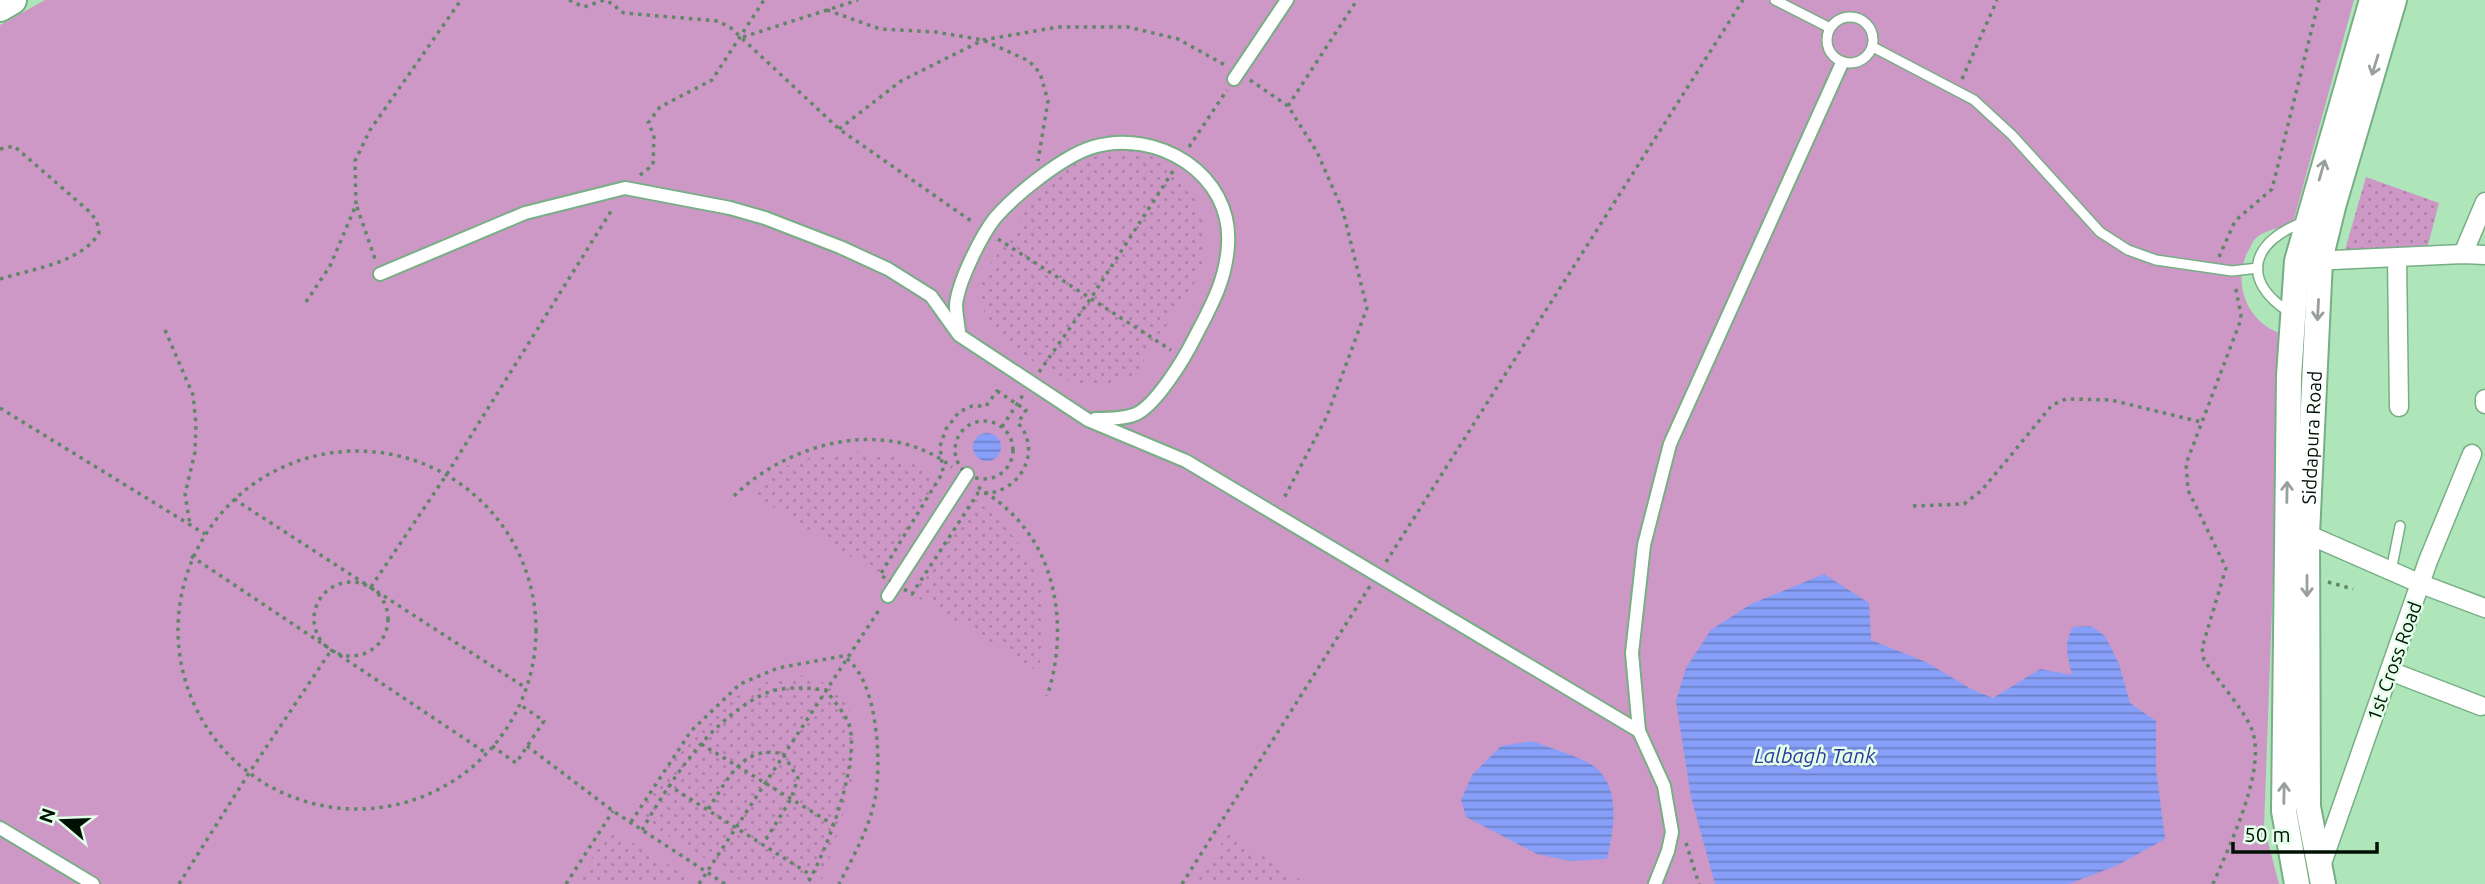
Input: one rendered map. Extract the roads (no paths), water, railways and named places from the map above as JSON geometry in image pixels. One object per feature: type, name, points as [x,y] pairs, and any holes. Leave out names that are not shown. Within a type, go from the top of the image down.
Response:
[{"type":"main road","points":[[0,7],[12,0]]},
{"type":"main road","name":"Siddapura Road","points":[[2297,884],[2284,811],[2309,261],[2307,221],[2372,0]]},
{"type":"main road","name":"Siddapura Road","points":[[2321,877],[2308,807],[2289,376],[2293,315],[2309,261],[2334,203],[2395,0]]},
{"type":"street","points":[[1234,79],[1287,0]]},
{"type":"street","points":[[1655,884],[1668,851],[1672,832],[1664,786],[1639,731],[1632,653],[1644,545],[1670,444],[1842,63]]},
{"type":"street","points":[[959,335],[956,304],[964,276],[995,218],[1034,183],[1071,155],[1094,146],[1119,142],[1151,146],[1182,157],[1214,189],[1224,214],[1228,242],[1219,293],[1184,358],[1160,392],[1138,413],[1113,419],[1088,420]]},
{"type":"street","points":[[380,274],[525,213],[625,188],[741,211],[840,247],[888,269],[931,296],[959,335],[1088,420],[1186,461],[1639,731]]},
{"type":"street","points":[[2463,254],[2485,202]]},
{"type":"street","points":[[2309,261],[2463,254],[2485,256]]},
{"type":"street","points":[[2397,257],[2399,407]]},
{"type":"street","name":"1st Cross Road","points":[[2321,877],[2428,561],[2472,454]]},
{"type":"street","points":[[888,596],[966,476]]},
{"type":"street","points":[[2297,530],[2421,584],[2485,608]]},
{"type":"street","points":[[2390,671],[2481,706]]},
{"type":"street","points":[[0,828],[93,884]]},
{"type":"lane","points":[[1774,0],[1830,28]]},
{"type":"lane","points":[[1858,18],[1871,30],[1872,47],[1868,55],[1851,64],[1834,58],[1826,41],[1830,28],[1840,19],[1858,18]]},
{"type":"lane","points":[[1872,47],[1975,100],[2012,135],[2100,232],[2113,242],[2156,260],[2232,271],[2258,268]]},
{"type":"lane","points":[[2293,315],[2272,299],[2264,289],[2258,268],[2263,249],[2274,236],[2307,221]]},
{"type":"lane","points":[[2391,571],[2400,526]]},
{"type":"water","points":[[987,433],[997,437],[1001,447],[997,457],[987,461],[977,457],[973,447],[977,437]]},
{"type":"water","name":"Lalbagh Tank","points":[[1824,574],[1869,603],[1871,640],[1926,662],[1971,689],[1993,698],[2040,669],[2072,675],[2067,645],[2073,627],[2091,626],[2105,636],[2119,664],[2130,703],[2156,721],[2156,769],[2165,839],[2118,865],[2069,884],[1715,884],[1691,797],[1676,701],[1686,668],[1711,630],[1751,604]]},
{"type":"water","points":[[1532,741],[1589,763],[1607,782],[1613,806],[1613,820],[1607,859],[1570,861],[1537,854],[1466,817],[1461,800],[1472,775],[1501,746]]}]
